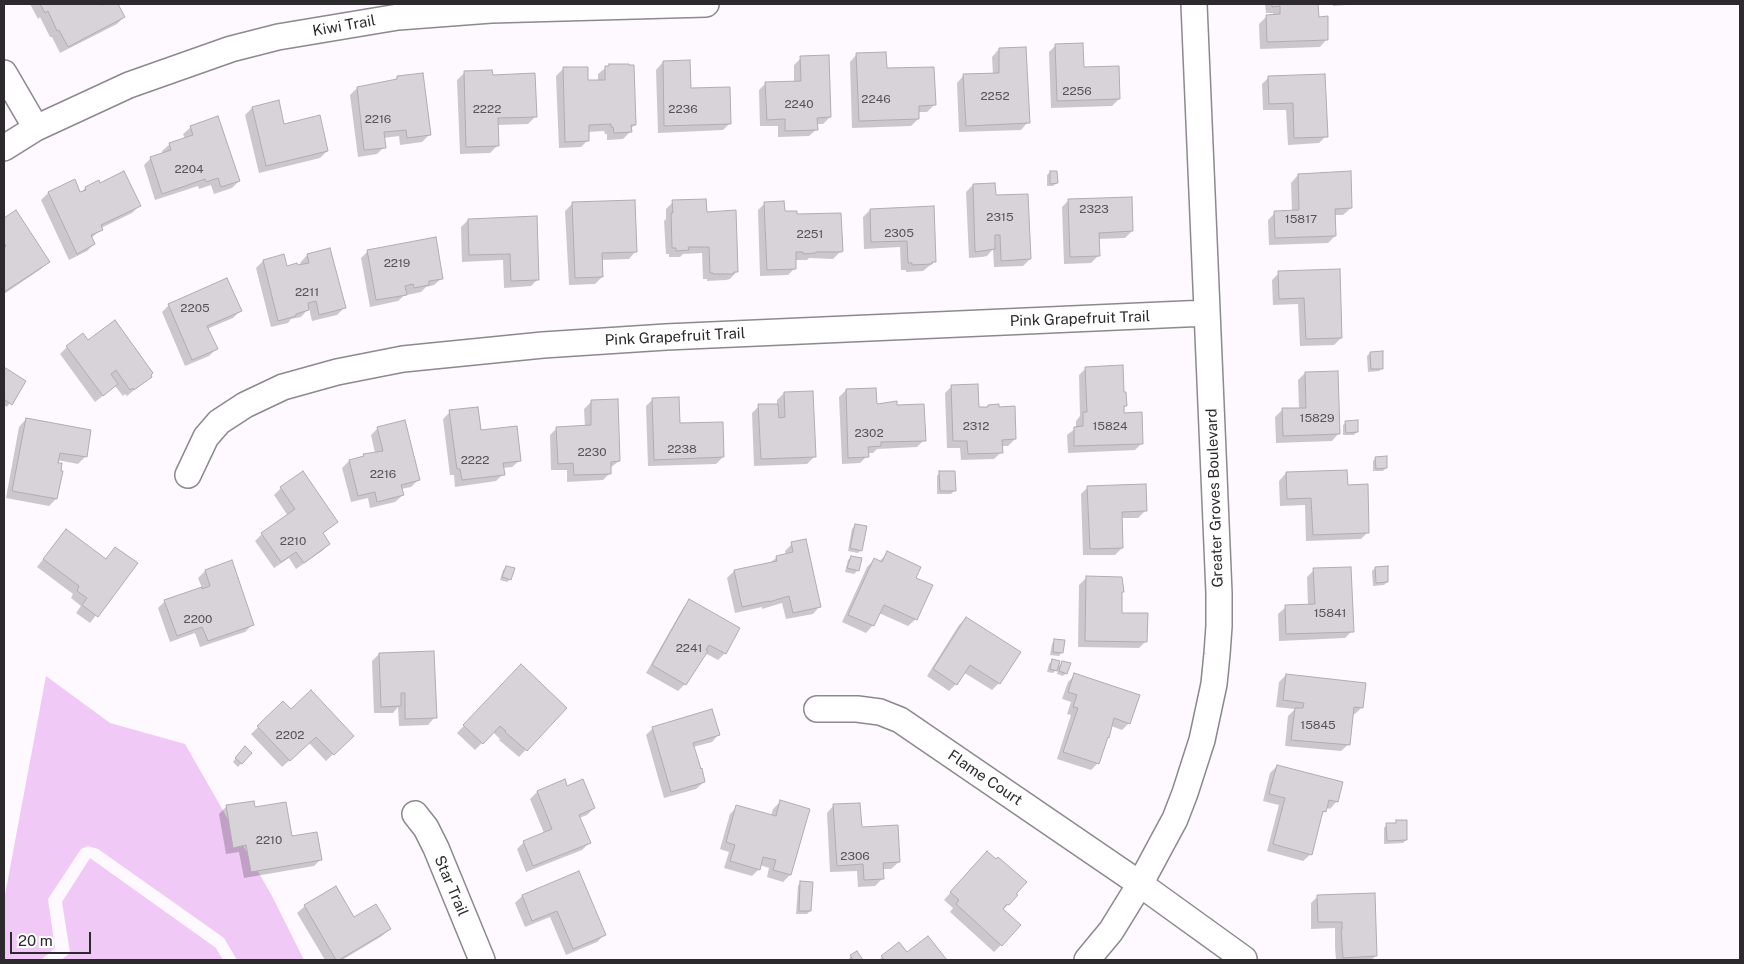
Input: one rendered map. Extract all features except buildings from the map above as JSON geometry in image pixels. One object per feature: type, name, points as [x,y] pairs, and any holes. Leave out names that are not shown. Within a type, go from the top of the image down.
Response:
[{"type":"street","name":"Kiwi Trail","points":[[4,148],[36,128],[130,84],[223,52],[278,37],[407,16],[491,10],[706,4]]},
{"type":"street","name":"Greater Groves Boulevard","points":[[1087,960],[1111,930],[1165,839],[1185,793],[1206,721],[1216,664],[1219,593],[1194,4]]},
{"type":"street","points":[[4,73],[36,128]]},
{"type":"street","name":"Pink Grapefruit Trail","points":[[188,475],[206,437],[219,422],[245,405],[283,387],[336,372],[403,359],[543,344],[1207,313]]},
{"type":"street","name":"Flame Court","points":[[817,709],[857,709],[880,712],[900,720],[1140,884],[1244,959]]},
{"type":"street","name":"Star Trail","points":[[415,814],[426,828],[436,848],[482,960]]},
{"type":"shaded area","points":[[46,676],[110,723],[185,744],[272,896],[304,960],[237,960],[224,938],[98,849],[88,846],[81,849],[48,899],[55,948],[41,960],[4,960],[4,900]]},
{"type":"shaded area","points":[[90,858],[216,948],[223,960],[61,960],[70,953],[62,902]]}]
